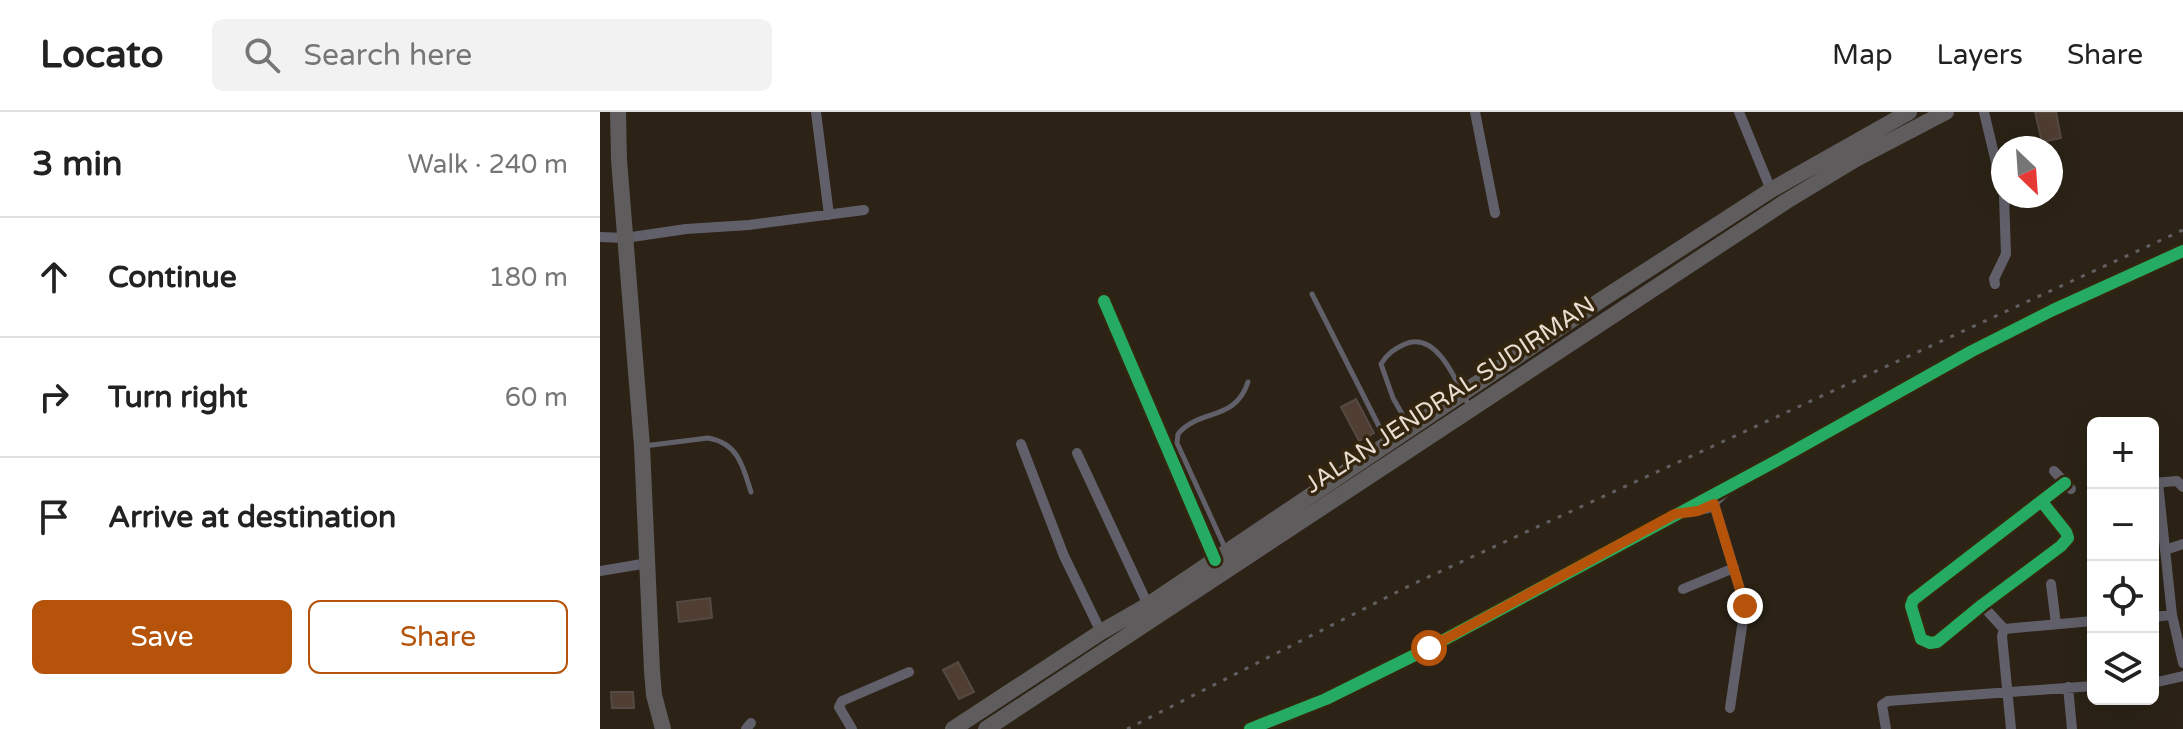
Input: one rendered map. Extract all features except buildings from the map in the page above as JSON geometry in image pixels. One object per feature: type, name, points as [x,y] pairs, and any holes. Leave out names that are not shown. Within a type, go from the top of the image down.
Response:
[{"type":"highway","points":[[618,112],[619,160],[642,446],[654,695],[651,729]]},
{"type":"highway","points":[[953,729],[1101,632],[1148,605],[1771,190],[1909,112]]},
{"type":"highway","name":"JALAN JENDRAL SUDIRMAN","points":[[986,729],[1785,202],[1856,159],[1946,112]]},
{"type":"highway","points":[[654,695],[663,729]]},
{"type":"street","points":[[816,112],[829,215]]},
{"type":"street","points":[[1475,112],[1495,213]]},
{"type":"street","points":[[1739,112],[1771,190]]},
{"type":"street","points":[[1984,112],[1991,142]]},
{"type":"street","points":[[1995,284],[1994,279],[2006,254],[2004,208]]},
{"type":"street","points":[[600,237],[625,238],[864,210]]},
{"type":"street","points":[[1250,729],[1326,699],[1429,648],[1986,344],[2183,251]]},
{"type":"street","points":[[1104,301],[1221,556]]},
{"type":"street","points":[[1021,444],[1064,556],[1101,632]]},
{"type":"street","points":[[1077,453],[1148,605]]},
{"type":"street","points":[[2042,502],[2062,525],[2068,538],[2061,546],[1937,642],[1921,639],[1911,606],[1913,600],[2042,502],[2068,486],[2054,471]]},
{"type":"street","points":[[2159,483],[2177,481],[2183,487]]},
{"type":"street","points":[[1675,514],[1698,511],[1714,504],[1735,483]]},
{"type":"street","points":[[2157,489],[2172,615],[2183,663]]},
{"type":"street","points":[[1714,504],[1745,611],[1730,708]]},
{"type":"street","points":[[2165,550],[2183,544]]},
{"type":"street","points":[[600,571],[648,563]]},
{"type":"street","points":[[1683,589],[1734,568]]},
{"type":"street","points":[[2051,584],[2056,624]]},
{"type":"street","points":[[1982,605],[2004,629]]},
{"type":"street","points":[[2159,616],[2172,615]]},
{"type":"street","points":[[2004,629],[2087,621]]},
{"type":"street","points":[[2004,629],[2002,636],[2011,729]]},
{"type":"street","points":[[852,729],[839,707],[842,701],[909,672]]},
{"type":"street","points":[[2159,682],[2183,676]]},
{"type":"street","points":[[1886,729],[1882,705],[1888,701],[2087,686]]},
{"type":"street","points":[[2068,687],[2072,729]]},
{"type":"lane","points":[[1312,294],[1388,443]]},
{"type":"lane","points":[[1419,445],[1383,376],[1381,364],[1387,354],[1412,341],[1425,342],[1436,350],[1472,411]]},
{"type":"lane","points":[[1221,556],[1177,443],[1178,434],[1196,421],[1237,403],[1248,382]]},
{"type":"lane","points":[[642,446],[708,438],[718,440],[729,445],[740,459],[751,492]]},
{"type":"railway","points":[[1127,729],[1413,584],[2183,230]]},
{"type":"cycle path","points":[[1250,729],[1326,699],[1429,648],[1776,461],[1972,351],[2183,251]]},
{"type":"cycle path","points":[[1104,301],[1215,560]]},
{"type":"cycle path","points":[[2042,502],[2066,532],[2068,538],[2061,546],[1937,642],[1921,639],[1911,606],[1913,600],[2065,483]]},
{"type":"route","points":[[1429,648],[1675,514],[1698,511],[1714,504],[1745,606]]}]
